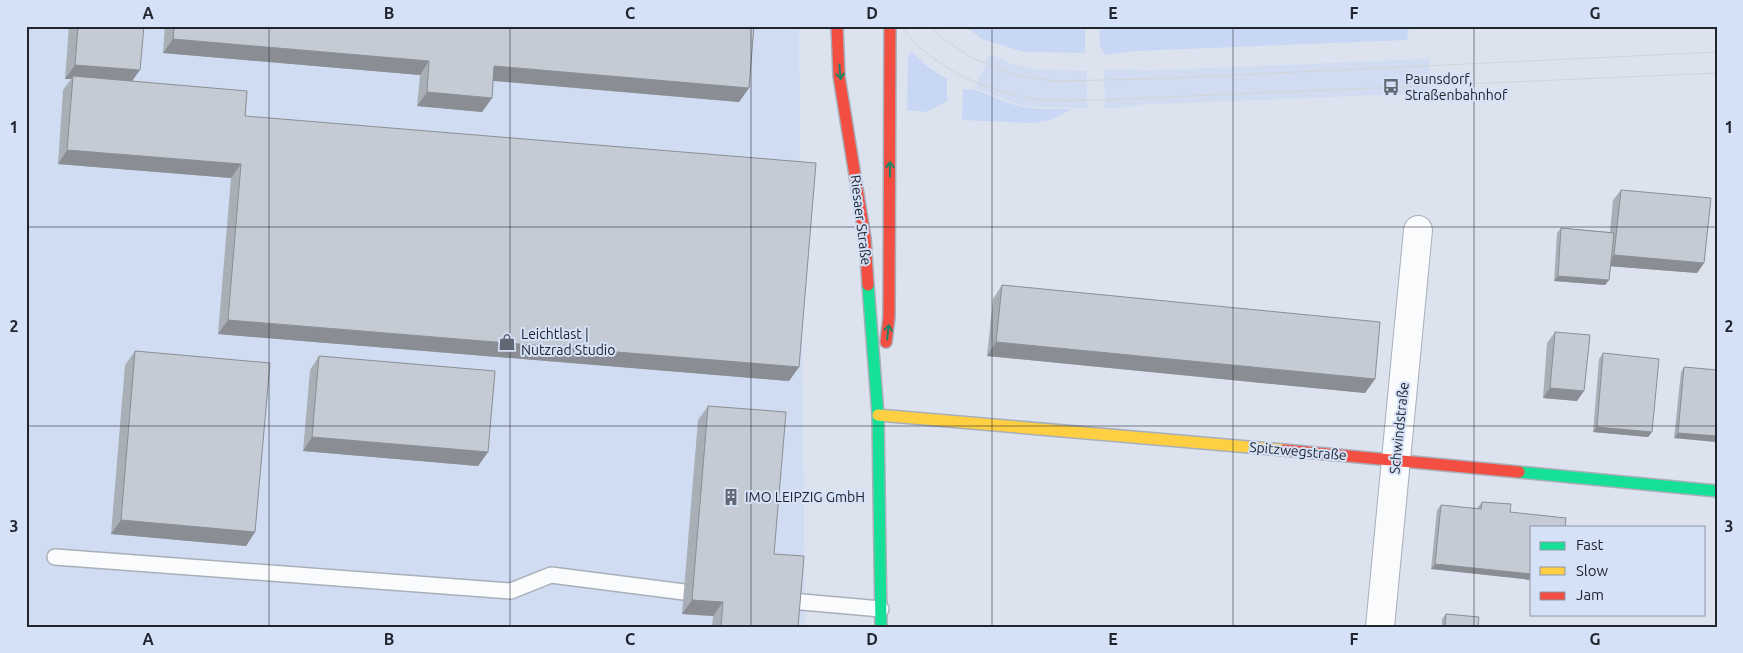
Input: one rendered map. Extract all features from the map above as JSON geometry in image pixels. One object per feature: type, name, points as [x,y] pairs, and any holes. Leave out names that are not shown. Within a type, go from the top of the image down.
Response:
[{"type":"main road","name":"Riesaer Straße","points":[[837,26],[839,76],[865,238],[878,415],[881,627]]},
{"type":"main road","name":"Riesaer Straße","points":[[878,415],[889,317],[890,26]]},
{"type":"main road","name":"Spitzwegstraße","points":[[878,415],[1396,460],[1717,491]]},
{"type":"street","name":"Schwindstraße","points":[[1380,627],[1418,230]]},
{"type":"lane","points":[[55,557],[511,591],[551,575],[684,592]]},
{"type":"lane","points":[[791,601],[881,609]]},
{"type":"shaded area","points":[[26,26],[799,26],[805,627],[26,627]]},
{"type":"shaded area","points":[[1085,26],[1085,53],[1024,52],[982,39],[966,27]]},
{"type":"shaded area","points":[[1099,26],[1407,26],[1409,29],[1407,40],[1135,51],[1105,55],[1100,45]]},
{"type":"shaded area","points":[[912,52],[928,67],[947,79],[947,101],[926,112],[907,110],[908,56]]},
{"type":"shaded area","points":[[990,54],[1012,64],[1032,69],[1087,71],[1087,108],[1034,107],[1017,104],[975,88]]},
{"type":"shaded area","points":[[1429,57],[1430,93],[1135,105],[1135,107],[1105,108],[1104,70],[1137,69],[1137,71],[1425,59]]},
{"type":"shaded area","points":[[963,89],[984,93],[1018,106],[1072,109],[1051,120],[1031,123],[962,120]]},
{"type":"building","points":[[78,26],[144,26],[140,70],[75,65]]},
{"type":"building","points":[[174,26],[754,26],[749,88],[494,66],[492,98],[427,92],[429,61],[173,39]]},
{"type":"building","points":[[73,76],[247,91],[245,116],[816,163],[799,367],[228,320],[241,164],[67,150]]},
{"type":"building","points":[[1621,190],[1711,198],[1704,263],[1614,255]]},
{"type":"building","points":[[1561,228],[1614,233],[1609,280],[1558,276]]},
{"type":"building","points":[[1002,285],[1380,322],[1375,379],[996,342]]},
{"type":"building","points":[[1555,332],[1590,335],[1584,391],[1550,388]]},
{"type":"building","points":[[135,351],[270,363],[255,532],[121,520]]},
{"type":"building","points":[[1603,353],[1659,359],[1652,432],[1597,427]]},
{"type":"building","points":[[319,356],[495,371],[488,452],[312,437]]},
{"type":"building","points":[[1684,367],[1717,370],[1717,436],[1678,433]]},
{"type":"building","name":"IMO LEIPZIG GmbH","points":[[708,406],[786,412],[774,554],[804,556],[798,627],[721,627],[723,602],[692,600]]},
{"type":"building","points":[[1482,502],[1511,504],[1510,512],[1566,518],[1565,526],[1530,526],[1530,574],[1435,564],[1441,505],[1481,509]]},
{"type":"building","points":[[1446,614],[1479,617],[1478,627],[1445,627]]},
{"type":"tram line","points":[[901,26],[928,54],[961,76],[998,90],[1036,99],[1051,100],[1098,100],[1717,73]]},
{"type":"tram line","points":[[930,26],[945,40],[972,58],[1019,76],[1054,81],[1151,79],[1717,52]]},
{"type":"traffic: fast","points":[[868,285],[878,415],[881,627]]},
{"type":"traffic: fast","points":[[1519,472],[1717,491]]},
{"type":"traffic: slow","points":[[878,415],[1284,450]]},
{"type":"traffic: jam","points":[[837,26],[839,76],[865,238],[868,285]]},
{"type":"traffic: jam","points":[[886,342],[889,317],[890,26]]},
{"type":"traffic: jam","points":[[1284,450],[1519,472]]},
{"type":"place","name":"Paunsdorf, Straßenbahnhof","points":[[1391,87]]},
{"type":"place","name":"Leichtlast | Nutzrad Studio","points":[[507,342]]},
{"type":"place","name":"IMO LEIPZIG GmbH","points":[[731,497]]}]
